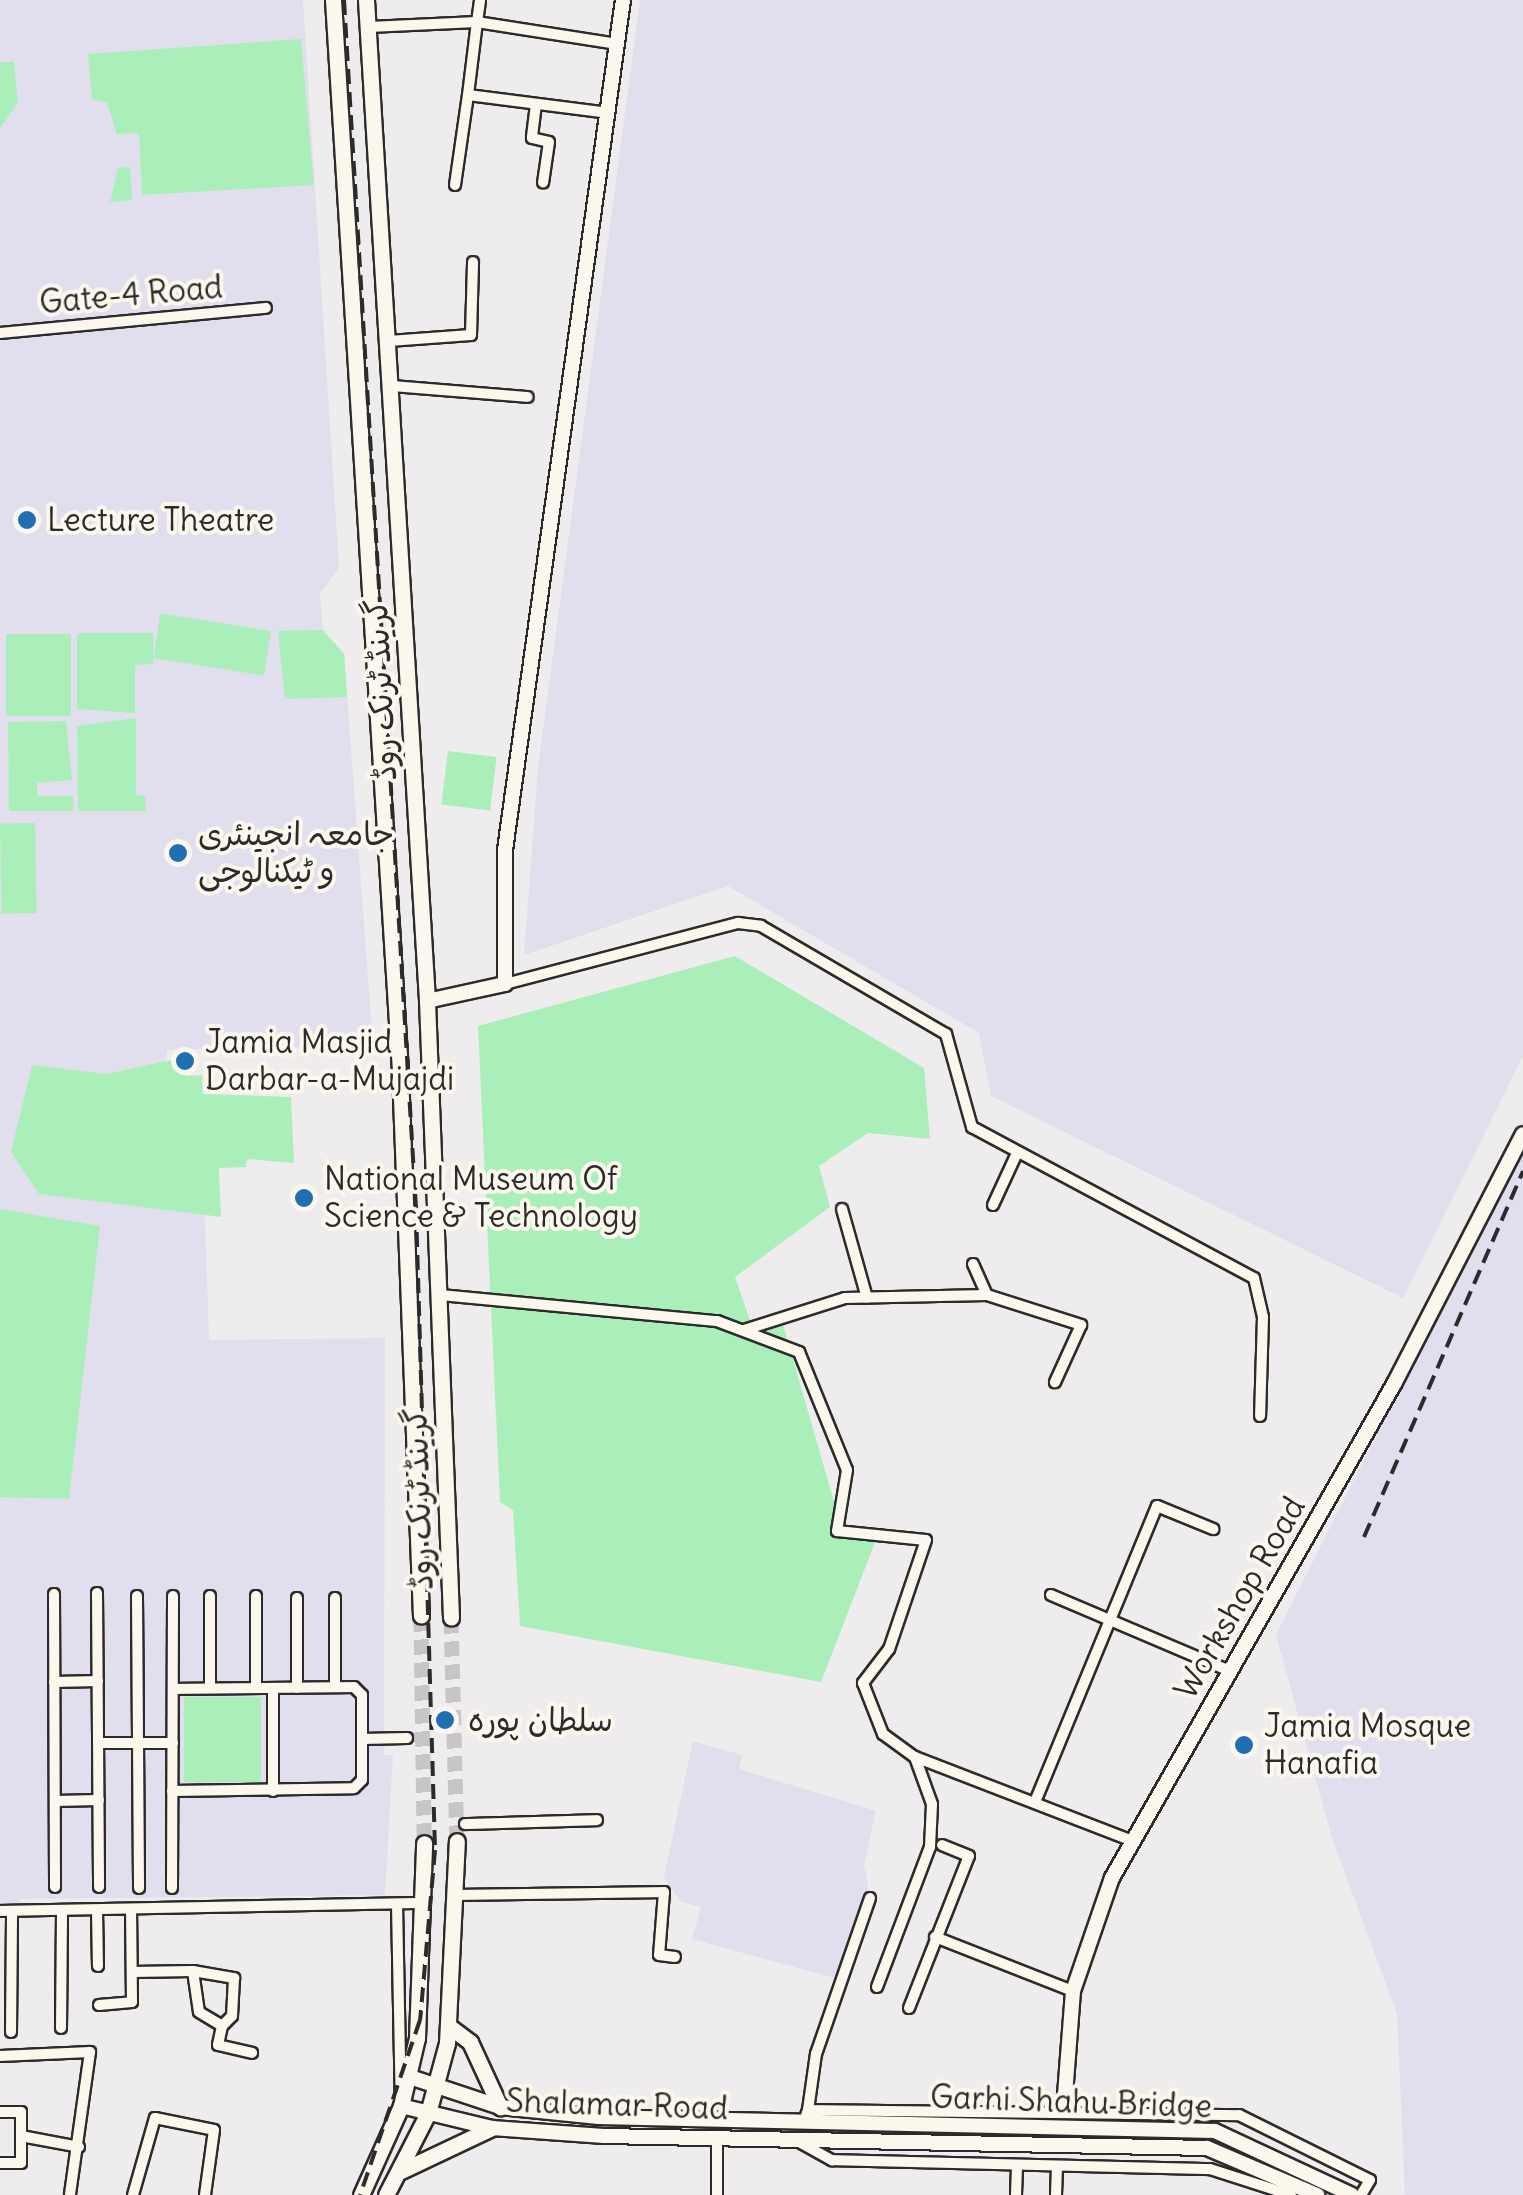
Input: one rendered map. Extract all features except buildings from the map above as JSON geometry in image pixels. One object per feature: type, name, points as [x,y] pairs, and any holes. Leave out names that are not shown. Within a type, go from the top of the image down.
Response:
[{"type":"main road","name":"گرینڈ ٹرنک روڈ","points":[[332,0],[352,276],[420,1616]]},
{"type":"main road","name":"گرینڈ ٹرنک روڈ","points":[[366,0],[386,277],[427,1001],[451,1618]]},
{"type":"main road","points":[[427,1001],[505,984],[505,850],[623,0]]},
{"type":"main road","points":[[352,276],[386,277]]},
{"type":"main road","name":"Workshop Road","points":[[1064,2108],[1073,1990],[1130,1840],[1230,1671],[1523,1134]]},
{"type":"main road","points":[[386,2195],[428,2113],[450,2028],[459,1895],[457,1841]]},
{"type":"main road","points":[[361,2195],[410,2077],[424,1903],[424,1843]]},
{"type":"main road","points":[[450,2028],[470,2042],[500,2106]]},
{"type":"main road","name":"Shalamar Road","points":[[410,2077],[500,2106],[806,2116],[834,2123]]},
{"type":"main road","name":"Shalamar Road","points":[[401,2106],[492,2128],[834,2143]]},
{"type":"main road","name":"Garhi Shahu Bridge","points":[[834,2123],[1214,2131],[1352,2195]]},
{"type":"main road","points":[[400,2172],[492,2128]]},
{"type":"main road","name":"Garhi Shahu Bridge","points":[[834,2143],[1207,2148],[1318,2195]]},
{"type":"street","points":[[455,185],[480,0]]},
{"type":"street","points":[[369,27],[478,22],[617,44]]},
{"type":"street","points":[[468,96],[609,112]]},
{"type":"street","points":[[536,104],[532,138],[549,142],[543,183]]},
{"type":"street","points":[[389,341],[471,335],[474,262]]},
{"type":"street","name":"Gate-4 Road","points":[[0,333],[266,308]]},
{"type":"street","points":[[391,386],[528,396]]},
{"type":"street","points":[[505,984],[750,922],[946,1034],[972,1128],[1254,1278],[1263,1316],[1260,1416]]},
{"type":"street","points":[[993,1206],[1018,1153]]},
{"type":"street","points":[[842,1209],[867,1298]]},
{"type":"street","points":[[973,1264],[988,1295]]},
{"type":"street","points":[[440,1295],[743,1331],[798,1352],[847,1470],[837,1532],[926,1540],[889,1649],[863,1683],[883,1734],[915,1756],[1130,1840]]},
{"type":"street","points":[[743,1331],[867,1298],[988,1295],[1082,1325],[1055,1382]]},
{"type":"street","points":[[1035,1802],[1158,1506],[1213,1529]]},
{"type":"street","points":[[97,1592],[99,1887]]},
{"type":"street","points":[[54,1594],[55,1887]]},
{"type":"street","points":[[1051,1595],[1230,1671]]},
{"type":"street","points":[[137,1596],[138,1888]]},
{"type":"street","points":[[172,1888],[173,1596]]},
{"type":"street","points":[[210,1596],[210,1688]]},
{"type":"street","points":[[256,1596],[256,1688]]},
{"type":"street","points":[[297,1598],[297,1688]]},
{"type":"street","points":[[335,1598],[335,1687]]},
{"type":"street","points":[[54,1682],[98,1681]]},
{"type":"street","points":[[172,1791],[273,1791],[360,1785],[362,1739],[362,1695],[335,1687],[174,1688]]},
{"type":"street","points":[[273,1688],[273,1791]]},
{"type":"street","points":[[362,1739],[407,1738]]},
{"type":"street","points":[[98,1743],[173,1743]]},
{"type":"street","points":[[877,1987],[930,1847],[932,1804],[915,1756]]},
{"type":"street","points":[[55,1801],[98,1800]]},
{"type":"street","points":[[466,1824],[597,1820]]},
{"type":"street","points":[[910,2008],[969,1856],[942,1845]]},
{"type":"street","points":[[459,1895],[664,1892],[659,1955],[675,1957]]},
{"type":"street","points":[[870,1898],[816,2054],[806,2116],[1064,2108],[1239,2115],[1370,2180],[1360,2195]]},
{"type":"street","points":[[11,2032],[6,1911],[424,1903]]},
{"type":"street","points":[[397,1904],[401,2106]]},
{"type":"street","points":[[99,2004],[132,2002],[131,1909]]},
{"type":"street","points":[[61,2028],[62,1910]]},
{"type":"street","points":[[98,1910],[98,1966]]},
{"type":"street","points":[[935,1938],[1073,1990]]},
{"type":"street","points":[[132,1972],[193,1971],[234,1978],[232,2016],[222,2026],[218,2045],[252,2053]]},
{"type":"street","points":[[193,1971],[199,2012],[222,2026]]},
{"type":"street","points":[[0,2056],[90,2052],[70,2195]]},
{"type":"street","points":[[0,2112],[21,2112],[21,2163],[0,2163]]},
{"type":"street","points":[[134,2195],[155,2118],[214,2130],[205,2195]]},
{"type":"street","points":[[21,2136],[79,2147]]},
{"type":"street","points":[[717,2195],[718,2136]]},
{"type":"street","points":[[799,2142],[832,2160],[1210,2170],[1291,2195]]},
{"type":"street","points":[[1016,2195],[1017,2167]]},
{"type":"street","points":[[1056,2195],[1057,2168]]},
{"type":"shaded area","name":"جامعہ انجینئری و ٹیکنالوجی","points":[[0,0],[303,0],[339,568],[320,594],[323,632],[344,654],[373,1045],[167,1050],[166,1069],[201,1099],[209,1340],[385,1338],[384,1755],[393,1755],[385,1895],[20,1899],[19,1907],[0,1907]]},
{"type":"shaded area","points":[[640,0],[1523,0],[1523,1056],[1403,1298],[991,1096],[979,1033],[728,886],[524,955],[538,768]]},
{"type":"shaded area","points":[[1523,1143],[1523,2195],[1405,2195],[1397,2014],[1332,1838],[1276,1635]]},
{"type":"shaded area","points":[[693,1741],[742,1755],[739,1769],[876,1811],[864,1865],[870,1898],[842,1980],[692,1939],[701,1907],[681,1902],[664,1877]]},
{"type":"green space","points":[[301,39],[314,185],[142,195],[139,133],[117,134],[107,103],[92,99],[88,54]]},
{"type":"green space","points":[[0,62],[14,62],[18,103],[0,128]]},
{"type":"green space","points":[[130,167],[132,200],[110,202],[118,168]]},
{"type":"green space","points":[[160,613],[271,631],[264,675],[153,658]]},
{"type":"green space","points":[[323,630],[344,654],[347,697],[285,699],[278,631]]},
{"type":"green space","points":[[77,633],[153,633],[153,664],[135,665],[135,713],[77,709]]},
{"type":"green space","points":[[6,634],[71,634],[71,716],[6,716]]},
{"type":"green space","points":[[136,718],[136,795],[145,796],[146,811],[78,811],[77,726]]},
{"type":"green space","points":[[66,721],[72,780],[37,783],[37,796],[73,796],[73,811],[9,811],[8,722]]},
{"type":"green space","points":[[448,751],[497,757],[490,811],[441,805]]},
{"type":"green space","points":[[35,823],[37,913],[2,914],[0,824]]},
{"type":"green space","points":[[735,956],[924,1068],[930,1139],[868,1133],[819,1166],[830,1207],[735,1277],[753,1329],[782,1321],[843,1533],[879,1532],[821,1682],[520,1626],[513,1510],[500,1502],[478,1026]]},
{"type":"green space","points":[[172,1060],[186,1076],[202,1075],[203,1094],[291,1097],[294,1163],[247,1159],[246,1167],[219,1168],[221,1217],[39,1194],[11,1152],[32,1065],[106,1074]]},
{"type":"green space","points":[[0,1209],[100,1226],[69,1499],[0,1497]]},
{"type":"green space","points":[[184,1697],[261,1697],[261,1782],[184,1782]]},
{"type":"tunnel","points":[[421,1616],[424,1843]]},
{"type":"tunnel","points":[[451,1618],[457,1841]]},
{"type":"tunnel","points":[[407,1738],[423,1737]]},
{"type":"railway","points":[[344,0],[416,1209],[435,1850],[420,2020],[360,2195]]},
{"type":"railway","points":[[1364,1537],[1523,1171]]},
{"type":"place","name":"Lecture Theatre","points":[[27,520]]},
{"type":"place","name":"جامعہ انجینئری و ٹیکنالوجی","points":[[178,853]]},
{"type":"place","name":"Jamia Masjid Darbar-a-Mujajdi","points":[[185,1061]]},
{"type":"place","name":"National Museum Of Science & Technology","points":[[304,1198]]},
{"type":"place","name":"سلطان پورہ","points":[[445,1720]]},
{"type":"place","name":"Jamia Mosque Hanafia","points":[[1244,1745]]}]
